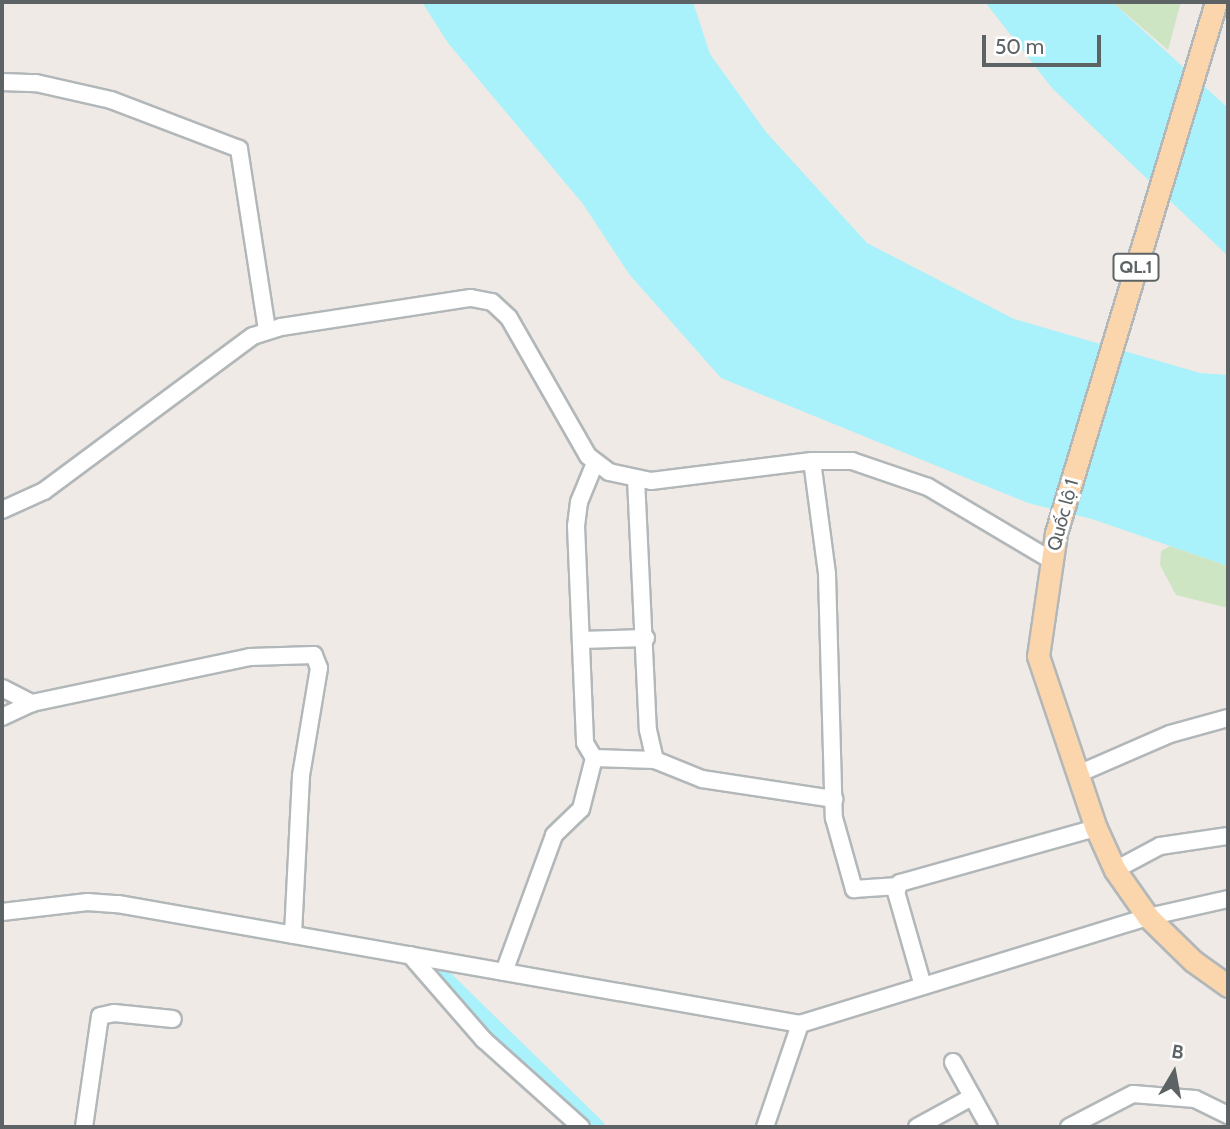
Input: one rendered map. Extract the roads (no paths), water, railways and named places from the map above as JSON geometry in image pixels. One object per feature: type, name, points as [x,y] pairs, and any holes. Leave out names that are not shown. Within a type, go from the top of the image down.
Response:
[{"type":"main road","name":"Quốc lộ 1","points":[[1216,2],[1056,533],[1038,656],[1096,828],[1115,870],[1148,917],[1193,961],[1228,986]]},
{"type":"street","points":[[2,82],[36,83],[111,100],[239,149],[267,330]]},
{"type":"street","points":[[2,510],[44,491],[236,347],[267,330],[471,299],[492,302],[509,318],[596,463],[636,479],[811,461],[852,461],[928,487],[1051,560]]},
{"type":"street","points":[[811,461],[827,574],[834,818],[854,890],[898,886],[1096,828]]},
{"type":"street","points":[[504,972],[554,835],[581,808],[594,758],[586,743],[577,515],[596,463]]},
{"type":"street","points":[[636,479],[646,638],[648,730],[655,760]]},
{"type":"street","points":[[580,640],[646,638]]},
{"type":"street","points":[[2,717],[32,703],[250,657],[314,655],[319,668],[301,776],[293,935]]},
{"type":"street","points":[[2,688],[32,703]]},
{"type":"street","points":[[1078,774],[1170,734],[1228,718]]},
{"type":"street","points":[[594,758],[655,760],[702,779],[835,799]]},
{"type":"street","points":[[1115,870],[1160,846],[1228,836]]},
{"type":"street","points":[[898,886],[923,986]]},
{"type":"street","points":[[2,912],[99,902],[800,1024],[1148,917],[1228,900]]},
{"type":"street","points":[[410,955],[484,1040],[581,1127]]},
{"type":"street","points":[[84,1127],[100,1016],[114,1013],[173,1019]]},
{"type":"street","points":[[765,1127],[800,1024]]},
{"type":"street","points":[[953,1062],[989,1127]]},
{"type":"street","points":[[1069,1127],[1133,1094],[1195,1098],[1228,1115]]},
{"type":"street","points":[[917,1127],[972,1097]]},
{"type":"water","points":[[422,2],[693,2],[710,54],[766,132],[867,243],[1014,319],[1200,373],[1228,375],[1228,566],[1092,519],[1028,503],[721,378],[629,274],[583,204],[448,43]]},
{"type":"water","points":[[985,2],[1112,2],[1228,108],[1228,256],[1052,88]]},
{"type":"waterway","points":[[437,971],[597,1127]]}]
